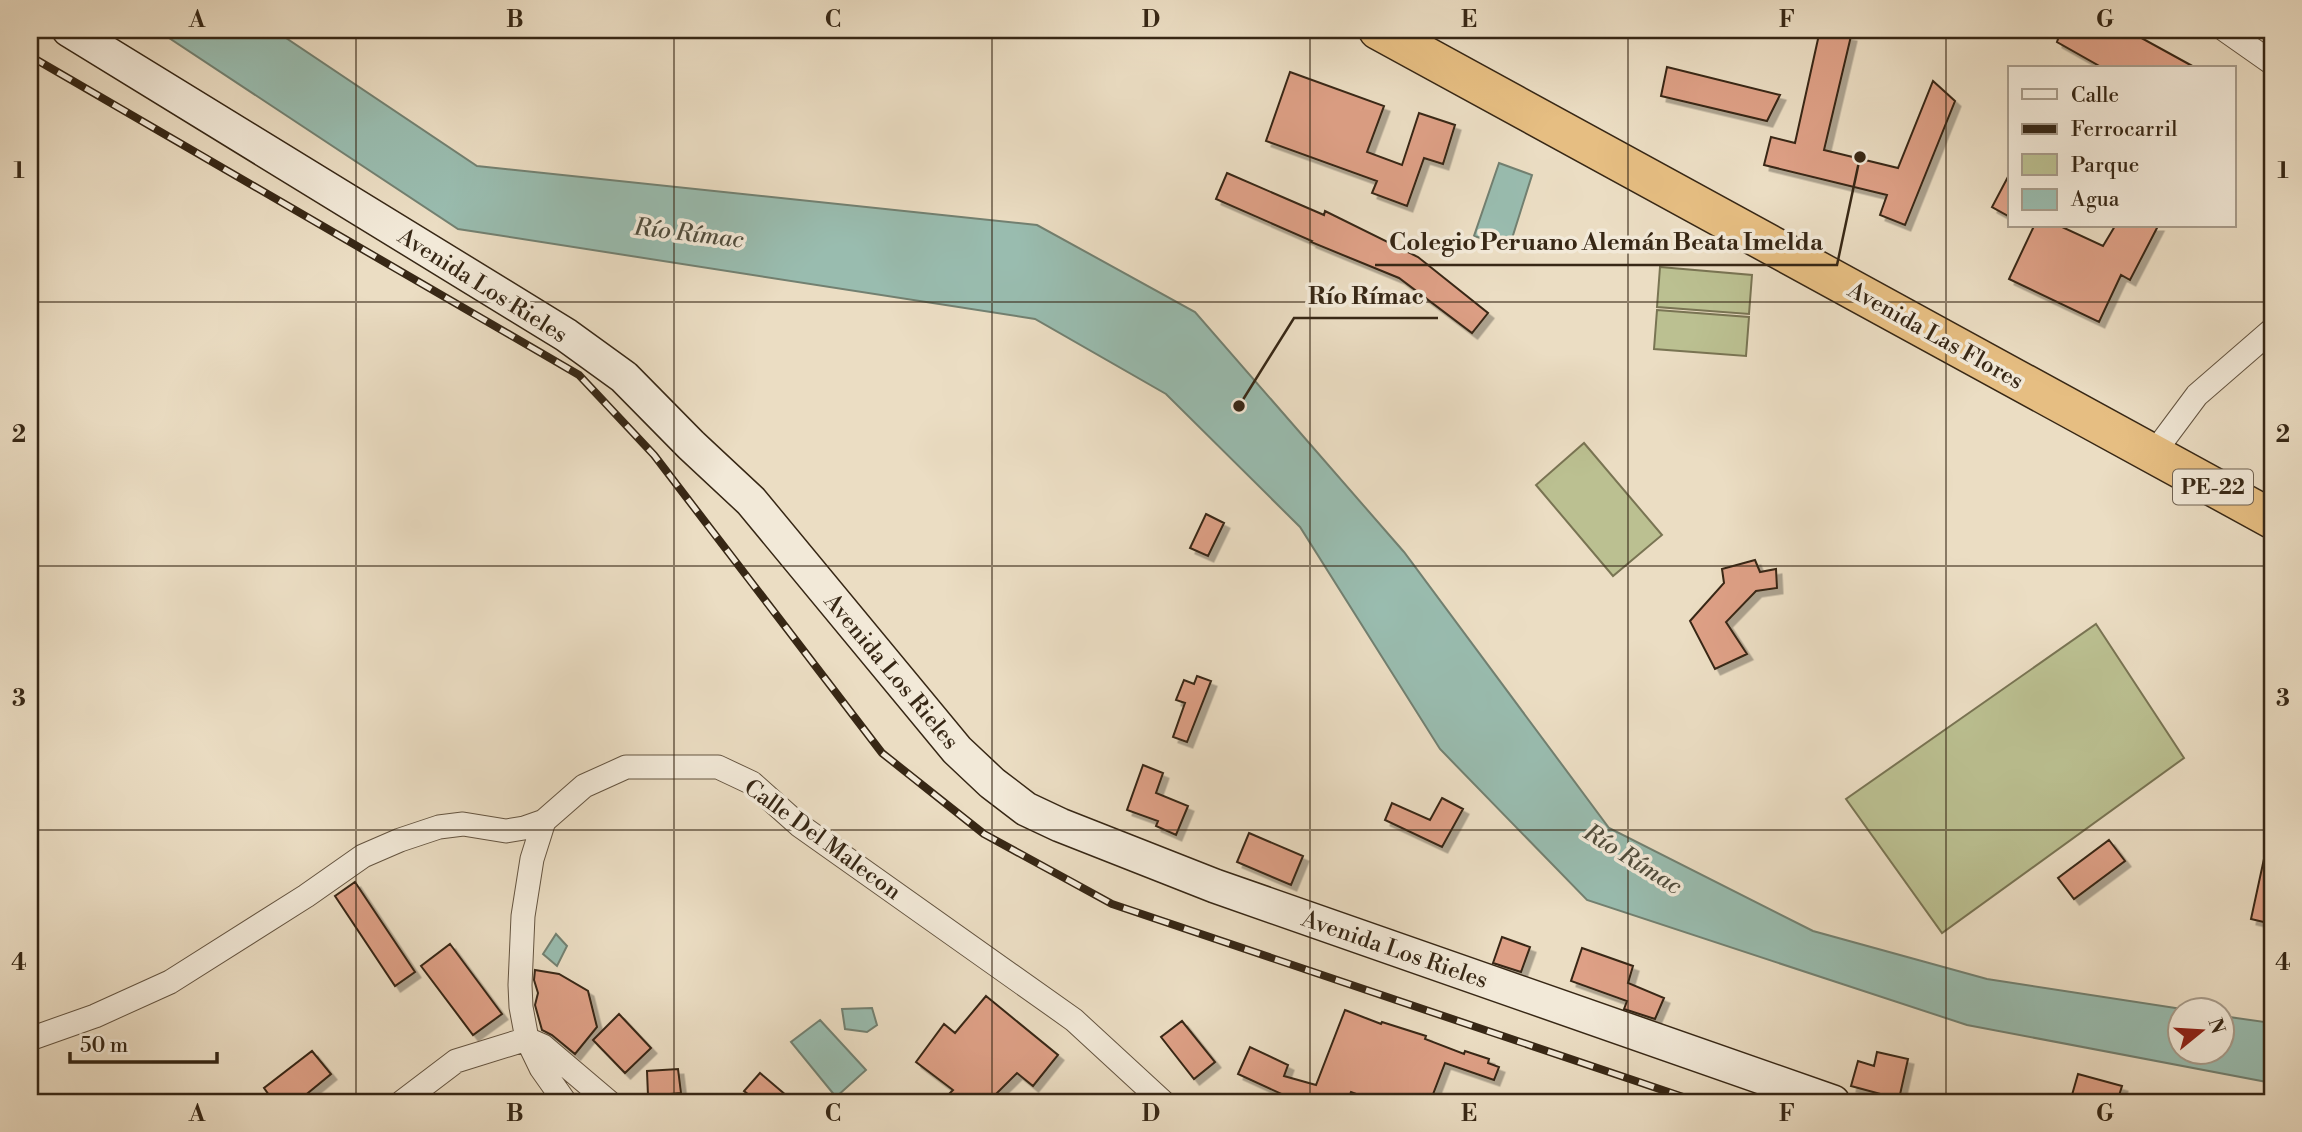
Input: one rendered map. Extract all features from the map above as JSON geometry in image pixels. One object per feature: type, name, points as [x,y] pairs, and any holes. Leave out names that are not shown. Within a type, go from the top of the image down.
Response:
[{"type":"highway","name":"Avenida Las Flores","points":[[1378,30],[1497,82],[2161,444],[2272,519]]},
{"type":"highway","name":"Avenida Las Flores","points":[[1427,30],[1497,82]]},
{"type":"highway","name":"Avenida Las Flores","points":[[2161,444],[2272,491]]},
{"type":"street","name":"Avenida Los Rieles","points":[[69,30],[566,335],[624,377],[751,501],[957,750],[992,783],[1026,809],[1059,825],[1215,886],[1833,1102]]},
{"type":"street","points":[[2225,30],[2272,62]]},
{"type":"street","points":[[2161,444],[2197,395],[2272,330]]},
{"type":"street","name":"Calle Del Malecon","points":[[544,821],[584,786],[626,767],[718,766],[752,783],[799,825],[1074,1020],[1163,1102]]},
{"type":"street","points":[[30,1039],[96,1016],[170,982],[306,897],[363,856],[400,840],[439,827],[463,824],[506,831],[544,821]]},
{"type":"street","points":[[544,821],[532,859],[523,916],[521,1007],[527,1039],[541,1068],[565,1102]]},
{"type":"street","points":[[402,1102],[456,1061],[527,1039],[544,1046],[609,1102]]},
{"type":"green space","points":[[1660,267],[1752,275],[1749,314],[1657,307]]},
{"type":"green space","points":[[1657,310],[1749,317],[1746,356],[1654,349]]},
{"type":"green space","points":[[1584,443],[1662,535],[1613,576],[1536,485]]},
{"type":"green space","points":[[2096,624],[2184,758],[1942,933],[1846,799]]},
{"type":"water","points":[[157,30],[274,30],[477,166],[1037,225],[1195,312],[1404,552],[1609,828],[1813,931],[1987,979],[2166,1007],[2166,1063],[1967,1025],[1587,900],[1440,749],[1300,527],[1166,394],[1035,319],[458,229]]},
{"type":"water","points":[[1499,163],[1532,175],[1509,248],[1474,236]]},
{"type":"water","points":[[556,934],[567,946],[557,966],[543,954]]},
{"type":"water","points":[[872,1008],[877,1025],[867,1032],[845,1029],[842,1009]]},
{"type":"water","points":[[2236,1018],[2272,1023],[2272,1083],[2183,1066],[2236,1066]]},
{"type":"water","points":[[820,1020],[866,1070],[836,1097],[791,1042]]},
{"type":"building","points":[[1820,30],[1851,36],[1824,150],[1898,168],[1933,81],[1955,101],[1905,225],[1880,215],[1887,195],[1764,165],[1771,137],[1795,143]]},
{"type":"building","points":[[2061,30],[2127,30],[2192,66],[2099,66],[2057,42]]},
{"type":"building","points":[[1667,67],[1780,95],[1767,121],[1661,96]]},
{"type":"building","points":[[1290,72],[1384,106],[1367,152],[1402,165],[1419,113],[1455,125],[1443,164],[1424,158],[1407,206],[1372,193],[1377,181],[1266,141]]},
{"type":"building","points":[[1227,173],[1324,215],[1325,211],[1418,257],[1488,313],[1472,333],[1399,278],[1216,199]]},
{"type":"building","points":[[2008,177],[2008,216],[1992,207]]},
{"type":"building","points":[[2033,228],[2064,228],[2103,246],[2114,228],[2157,228],[2130,280],[2121,275],[2099,322],[2009,279]]},
{"type":"building","points":[[1206,514],[1224,523],[1208,556],[1190,548]]},
{"type":"building","points":[[1755,560],[1760,572],[1776,569],[1777,588],[1756,591],[1726,622],[1747,654],[1715,669],[1690,621],[1724,583],[1722,569]]},
{"type":"building","points":[[1197,676],[1211,681],[1187,742],[1173,737],[1185,703],[1176,700],[1184,680],[1194,684]]},
{"type":"building","points":[[1143,765],[1163,773],[1156,793],[1188,806],[1176,835],[1156,826],[1158,821],[1127,810]]},
{"type":"building","points":[[1442,798],[1463,809],[1442,847],[1385,820],[1392,803],[1430,820]]},
{"type":"building","points":[[1249,833],[1303,856],[1291,885],[1237,862]]},
{"type":"building","points":[[2109,840],[2125,861],[2074,899],[2058,878]]},
{"type":"building","points":[[2265,854],[2272,855],[2272,924],[2251,919]]},
{"type":"building","points":[[355,882],[415,972],[395,986],[335,896]]},
{"type":"building","points":[[1502,937],[1530,947],[1521,972],[1493,963]]},
{"type":"building","points":[[450,944],[502,1014],[473,1035],[421,966]]},
{"type":"building","points":[[1582,948],[1633,966],[1628,983],[1664,998],[1655,1019],[1624,1009],[1627,1001],[1571,981]]},
{"type":"building","points":[[535,970],[559,974],[588,991],[597,1027],[575,1054],[542,1030],[535,1005],[538,993],[534,980]]},
{"type":"building","points":[[986,996],[1058,1055],[1033,1086],[1017,1073],[988,1102],[958,1102],[950,1093],[953,1090],[916,1062],[944,1024],[955,1033]]},
{"type":"building","points":[[1345,1010],[1381,1024],[1382,1022],[1426,1036],[1425,1039],[1464,1054],[1465,1051],[1489,1059],[1488,1063],[1499,1067],[1494,1080],[1445,1063],[1430,1102],[1378,1102],[1351,1092],[1347,1102],[1299,1102],[1238,1074],[1250,1047],[1288,1065],[1284,1076],[1316,1085]]},
{"type":"building","points":[[619,1014],[651,1048],[625,1073],[593,1040]]},
{"type":"building","points":[[1182,1021],[1215,1062],[1194,1079],[1161,1037]]},
{"type":"building","points":[[312,1051],[331,1074],[297,1102],[274,1102],[264,1088]]},
{"type":"building","points":[[1877,1052],[1908,1059],[1899,1099],[1851,1086],[1858,1061],[1874,1066]]},
{"type":"building","points":[[678,1069],[681,1093],[648,1096],[647,1071]]},
{"type":"building","points":[[760,1073],[794,1102],[758,1102],[744,1091]]},
{"type":"building","points":[[2078,1074],[2122,1086],[2117,1102],[2070,1102]]},
{"type":"railway","points":[[30,56],[579,375],[654,455],[882,753],[984,834],[1112,904],[1698,1102]]},
{"type":"place","name":"Colegio Peruano Alemán Beata Imelda","points":[[1860,157]]},
{"type":"place","name":"Río Rímac","points":[[1239,406]]}]
